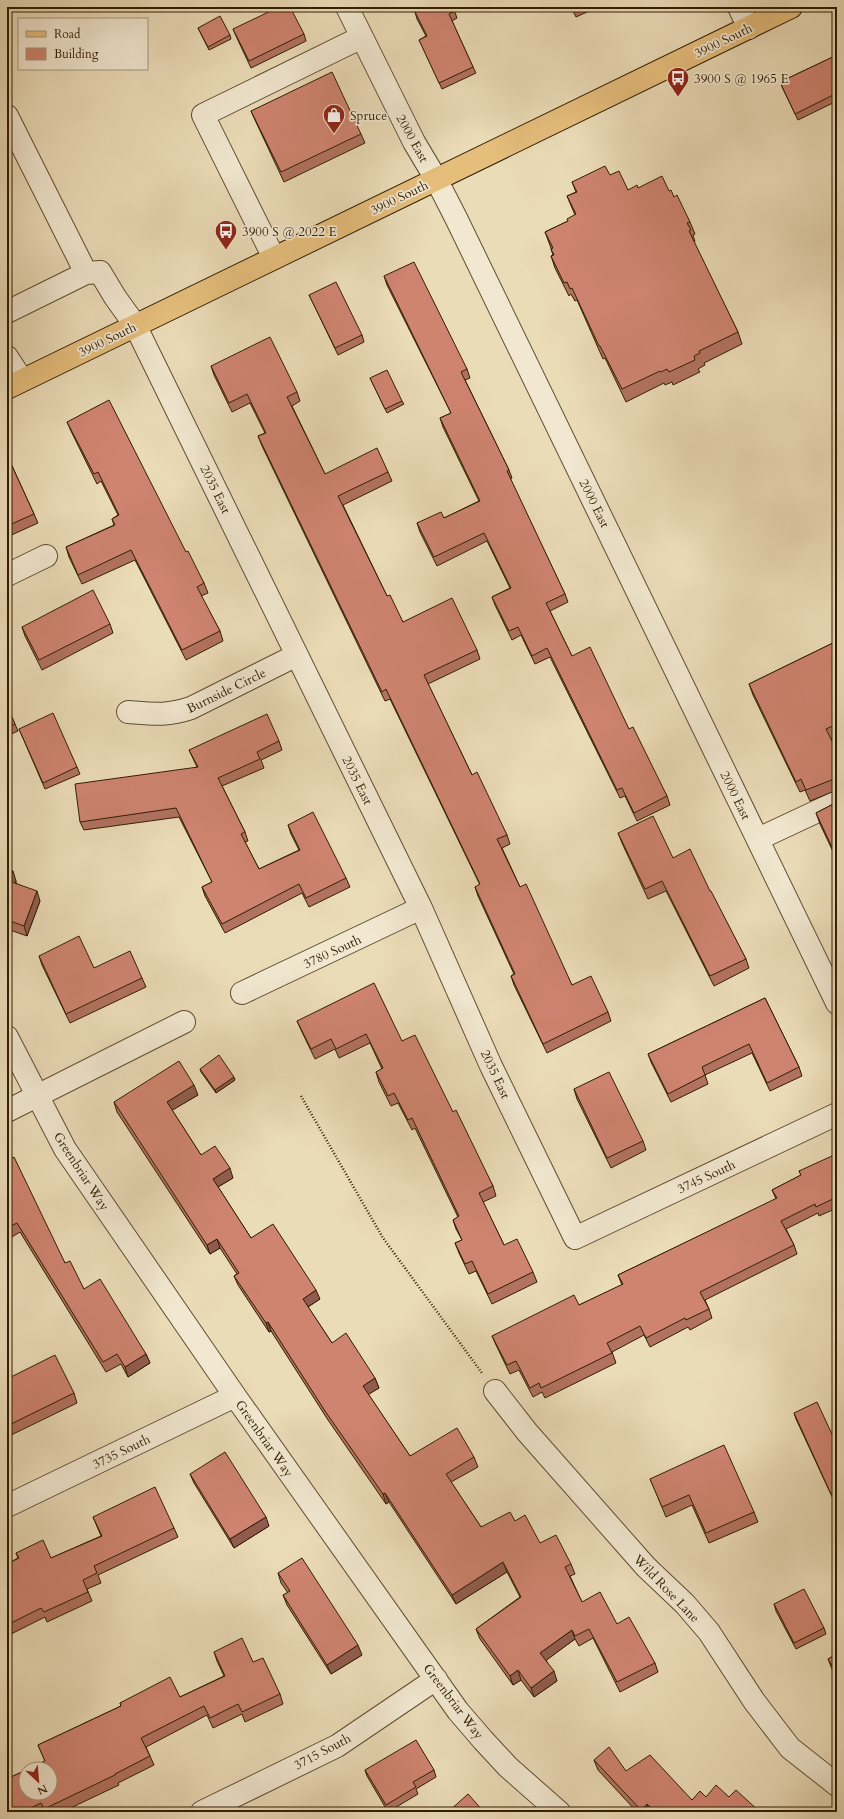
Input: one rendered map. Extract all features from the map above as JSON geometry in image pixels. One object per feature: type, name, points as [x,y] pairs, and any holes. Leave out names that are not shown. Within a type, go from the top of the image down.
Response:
[{"type":"main road","name":"3900 South","points":[[15,384],[791,7]]},
{"type":"street","name":"2000 East","points":[[347,7],[414,142],[436,179],[837,1003]]},
{"type":"street","points":[[739,7],[749,28]]},
{"type":"street","points":[[274,258],[203,115],[362,37]]},
{"type":"street","points":[[7,116],[86,273],[7,312]]},
{"type":"street","name":"2035 East","points":[[86,273],[100,272],[115,297],[135,325],[421,908],[491,1066],[575,1238]]},
{"type":"street","points":[[7,357],[15,384]]},
{"type":"street","points":[[7,575],[46,556]]},
{"type":"street","name":"Burnside Circle","points":[[128,712],[161,715],[176,713],[191,708],[297,655]]},
{"type":"street","points":[[758,839],[837,802]]},
{"type":"street","name":"3780 South","points":[[242,993],[421,908]]},
{"type":"street","points":[[7,1111],[184,1022]]},
{"type":"street","name":"Greenbriar Way","points":[[7,1037],[65,1149],[235,1396],[458,1710],[482,1740],[508,1767],[559,1812]]},
{"type":"street","name":"3745 South","points":[[575,1238],[837,1114]]},
{"type":"street","name":"Wild Rose Lane","points":[[495,1391],[527,1432],[646,1567],[685,1604],[709,1632],[754,1702],[790,1748],[837,1785]]},
{"type":"street","name":"3735 South","points":[[7,1506],[235,1396]]},
{"type":"street","name":"3715 South","points":[[202,1812],[337,1746],[436,1679]]},
{"type":"path","points":[[301,1096],[383,1238],[495,1391]]},
{"type":"building","points":[[279,7],[290,7],[304,34],[249,61],[233,29]]},
{"type":"building","points":[[422,7],[453,7],[455,11],[449,14],[473,67],[439,83],[419,40],[427,36],[415,12]]},
{"type":"building","points":[[220,16],[230,35],[208,47],[198,28]]},
{"type":"building","points":[[837,55],[837,93],[795,114],[780,82]]},
{"type":"building","points":[[332,72],[361,134],[281,172],[251,111]]},
{"type":"building","points":[[605,166],[610,175],[619,171],[628,190],[637,185],[638,188],[662,176],[669,191],[671,190],[674,197],[677,195],[690,222],[687,223],[691,230],[689,231],[738,332],[699,351],[700,353],[694,356],[695,360],[669,372],[667,369],[661,372],[660,371],[622,389],[599,346],[572,288],[570,289],[567,282],[564,283],[551,256],[554,255],[551,249],[553,248],[545,232],[568,221],[567,219],[576,214],[567,196],[577,192],[572,182]]},
{"type":"building","points":[[414,262],[467,369],[461,372],[509,470],[507,471],[565,594],[546,603],[572,656],[590,647],[629,729],[633,727],[667,796],[634,813],[622,788],[617,790],[547,648],[532,656],[518,627],[509,631],[492,597],[511,588],[484,533],[434,557],[417,523],[441,512],[444,518],[480,501],[440,418],[451,413],[384,276]]},
{"type":"building","points":[[336,282],[362,335],[335,348],[309,295]]},
{"type":"building","points":[[270,337],[297,392],[287,397],[325,474],[377,448],[388,472],[338,496],[387,596],[390,595],[403,622],[452,598],[477,650],[424,675],[472,775],[477,772],[507,835],[497,839],[520,887],[526,884],[572,985],[591,976],[608,1012],[543,1044],[511,976],[515,974],[475,887],[480,884],[386,689],[382,692],[258,436],[266,433],[247,394],[229,403],[211,366]]},
{"type":"building","points":[[387,370],[402,401],[385,409],[370,378]]},
{"type":"building","points":[[109,400],[186,552],[188,551],[204,583],[197,587],[220,631],[182,650],[131,550],[78,575],[66,547],[115,525],[112,519],[119,515],[98,472],[94,474],[67,422]]},
{"type":"building","points":[[7,455],[34,514],[7,526]]},
{"type":"building","points":[[93,590],[110,624],[39,660],[22,627]]},
{"type":"building","points":[[837,641],[837,724],[826,729],[837,751],[837,780],[834,779],[806,790],[801,779],[796,782],[749,684]]},
{"type":"building","points":[[7,706],[15,724],[7,728]]},
{"type":"building","points":[[53,713],[77,767],[43,783],[19,729]]},
{"type":"building","points":[[267,714],[279,741],[257,752],[260,759],[218,778],[245,832],[241,834],[259,869],[300,850],[288,825],[313,812],[346,878],[306,898],[299,884],[222,924],[202,887],[212,882],[176,808],[80,822],[75,784],[198,767],[189,750]]},
{"type":"building","points":[[837,802],[837,858],[816,813]]},
{"type":"building","points":[[653,816],[673,858],[690,849],[710,891],[746,959],[710,976],[662,881],[645,889],[618,833]]},
{"type":"building","points":[[7,869],[13,871],[9,881],[37,891],[24,926],[7,920]]},
{"type":"building","points":[[79,936],[94,968],[130,951],[142,978],[66,1014],[39,956]]},
{"type":"building","points":[[374,983],[402,1041],[415,1035],[453,1112],[456,1110],[493,1186],[479,1193],[504,1245],[517,1239],[533,1272],[488,1294],[472,1261],[465,1264],[455,1243],[462,1240],[453,1220],[459,1216],[412,1118],[408,1120],[394,1093],[388,1096],[376,1072],[383,1068],[366,1034],[336,1049],[331,1039],[311,1049],[297,1021]]},
{"type":"building","points":[[765,998],[799,1067],[767,1083],[749,1044],[702,1067],[705,1075],[668,1094],[648,1054]]},
{"type":"building","points":[[219,1055],[234,1077],[215,1090],[200,1069]]},
{"type":"building","points":[[179,1061],[194,1085],[167,1102],[201,1155],[215,1146],[230,1168],[213,1179],[251,1238],[273,1224],[316,1290],[303,1299],[332,1343],[346,1333],[375,1378],[363,1386],[410,1456],[457,1428],[474,1457],[446,1474],[481,1527],[510,1512],[515,1521],[525,1515],[540,1543],[556,1535],[571,1564],[565,1567],[582,1602],[600,1592],[617,1624],[629,1617],[655,1663],[617,1682],[589,1629],[575,1636],[572,1630],[540,1653],[554,1671],[531,1688],[518,1670],[510,1676],[476,1629],[521,1597],[503,1562],[452,1595],[385,1493],[383,1494],[325,1411],[268,1322],[266,1323],[234,1276],[239,1273],[217,1239],[207,1245],[114,1102]]},
{"type":"building","points":[[609,1072],[643,1141],[607,1158],[574,1089]]},
{"type":"building","points":[[834,1155],[837,1161],[837,1197],[816,1207],[815,1204],[781,1221],[794,1245],[700,1292],[709,1309],[686,1320],[685,1318],[646,1338],[640,1326],[607,1343],[612,1353],[541,1388],[539,1383],[530,1388],[516,1361],[507,1365],[492,1336],[574,1295],[579,1305],[623,1284],[618,1275],[777,1198],[772,1190],[801,1175],[799,1171]]},
{"type":"building","points":[[14,1157],[65,1263],[70,1261],[84,1289],[100,1279],[146,1354],[125,1367],[117,1354],[103,1362],[17,1223],[7,1228],[7,1161]]},
{"type":"building","points":[[55,1355],[74,1393],[7,1426],[7,1379]]},
{"type":"building","points":[[817,1402],[837,1445],[837,1492],[831,1494],[794,1413]]},
{"type":"building","points":[[724,1445],[754,1512],[706,1533],[689,1495],[662,1507],[650,1479]]},
{"type":"building","points":[[225,1452],[266,1517],[230,1539],[190,1474]]},
{"type":"building","points":[[155,1487],[174,1528],[94,1566],[97,1573],[83,1580],[88,1592],[44,1612],[41,1608],[7,1625],[7,1564],[19,1558],[16,1553],[43,1540],[51,1558],[102,1536],[93,1517]]},
{"type":"building","points":[[302,1558],[358,1645],[327,1665],[283,1595],[290,1591],[278,1573]]},
{"type":"building","points":[[804,1589],[824,1628],[794,1643],[774,1604]]},
{"type":"building","points":[[242,1638],[253,1662],[263,1658],[280,1694],[242,1712],[238,1704],[210,1718],[204,1706],[141,1738],[150,1756],[115,1775],[44,1809],[41,1803],[22,1812],[7,1812],[7,1770],[11,1777],[18,1774],[18,1801],[58,1801],[58,1761],[45,1761],[38,1745],[121,1706],[120,1703],[170,1677],[180,1697],[225,1676],[214,1652]]},
{"type":"building","points":[[837,1654],[837,1675],[828,1659]]},
{"type":"building","points":[[416,1740],[434,1770],[413,1782],[416,1787],[386,1805],[365,1770]]},
{"type":"building","points":[[609,1747],[626,1771],[650,1755],[692,1800],[700,1791],[706,1797],[716,1785],[729,1797],[736,1790],[760,1812],[656,1812],[647,1804],[641,1810],[594,1760]]},
{"type":"building","points":[[468,1794],[484,1812],[448,1812]]},
{"type":"building","points":[[328,1808],[330,1812],[320,1812]]},
{"type":"place","name":"3900 S @ 1965 E","points":[[678,98]]},
{"type":"place","name":"Spruce","points":[[334,134]]},
{"type":"place","name":"3900 S @ 2022 E","points":[[226,250]]}]
